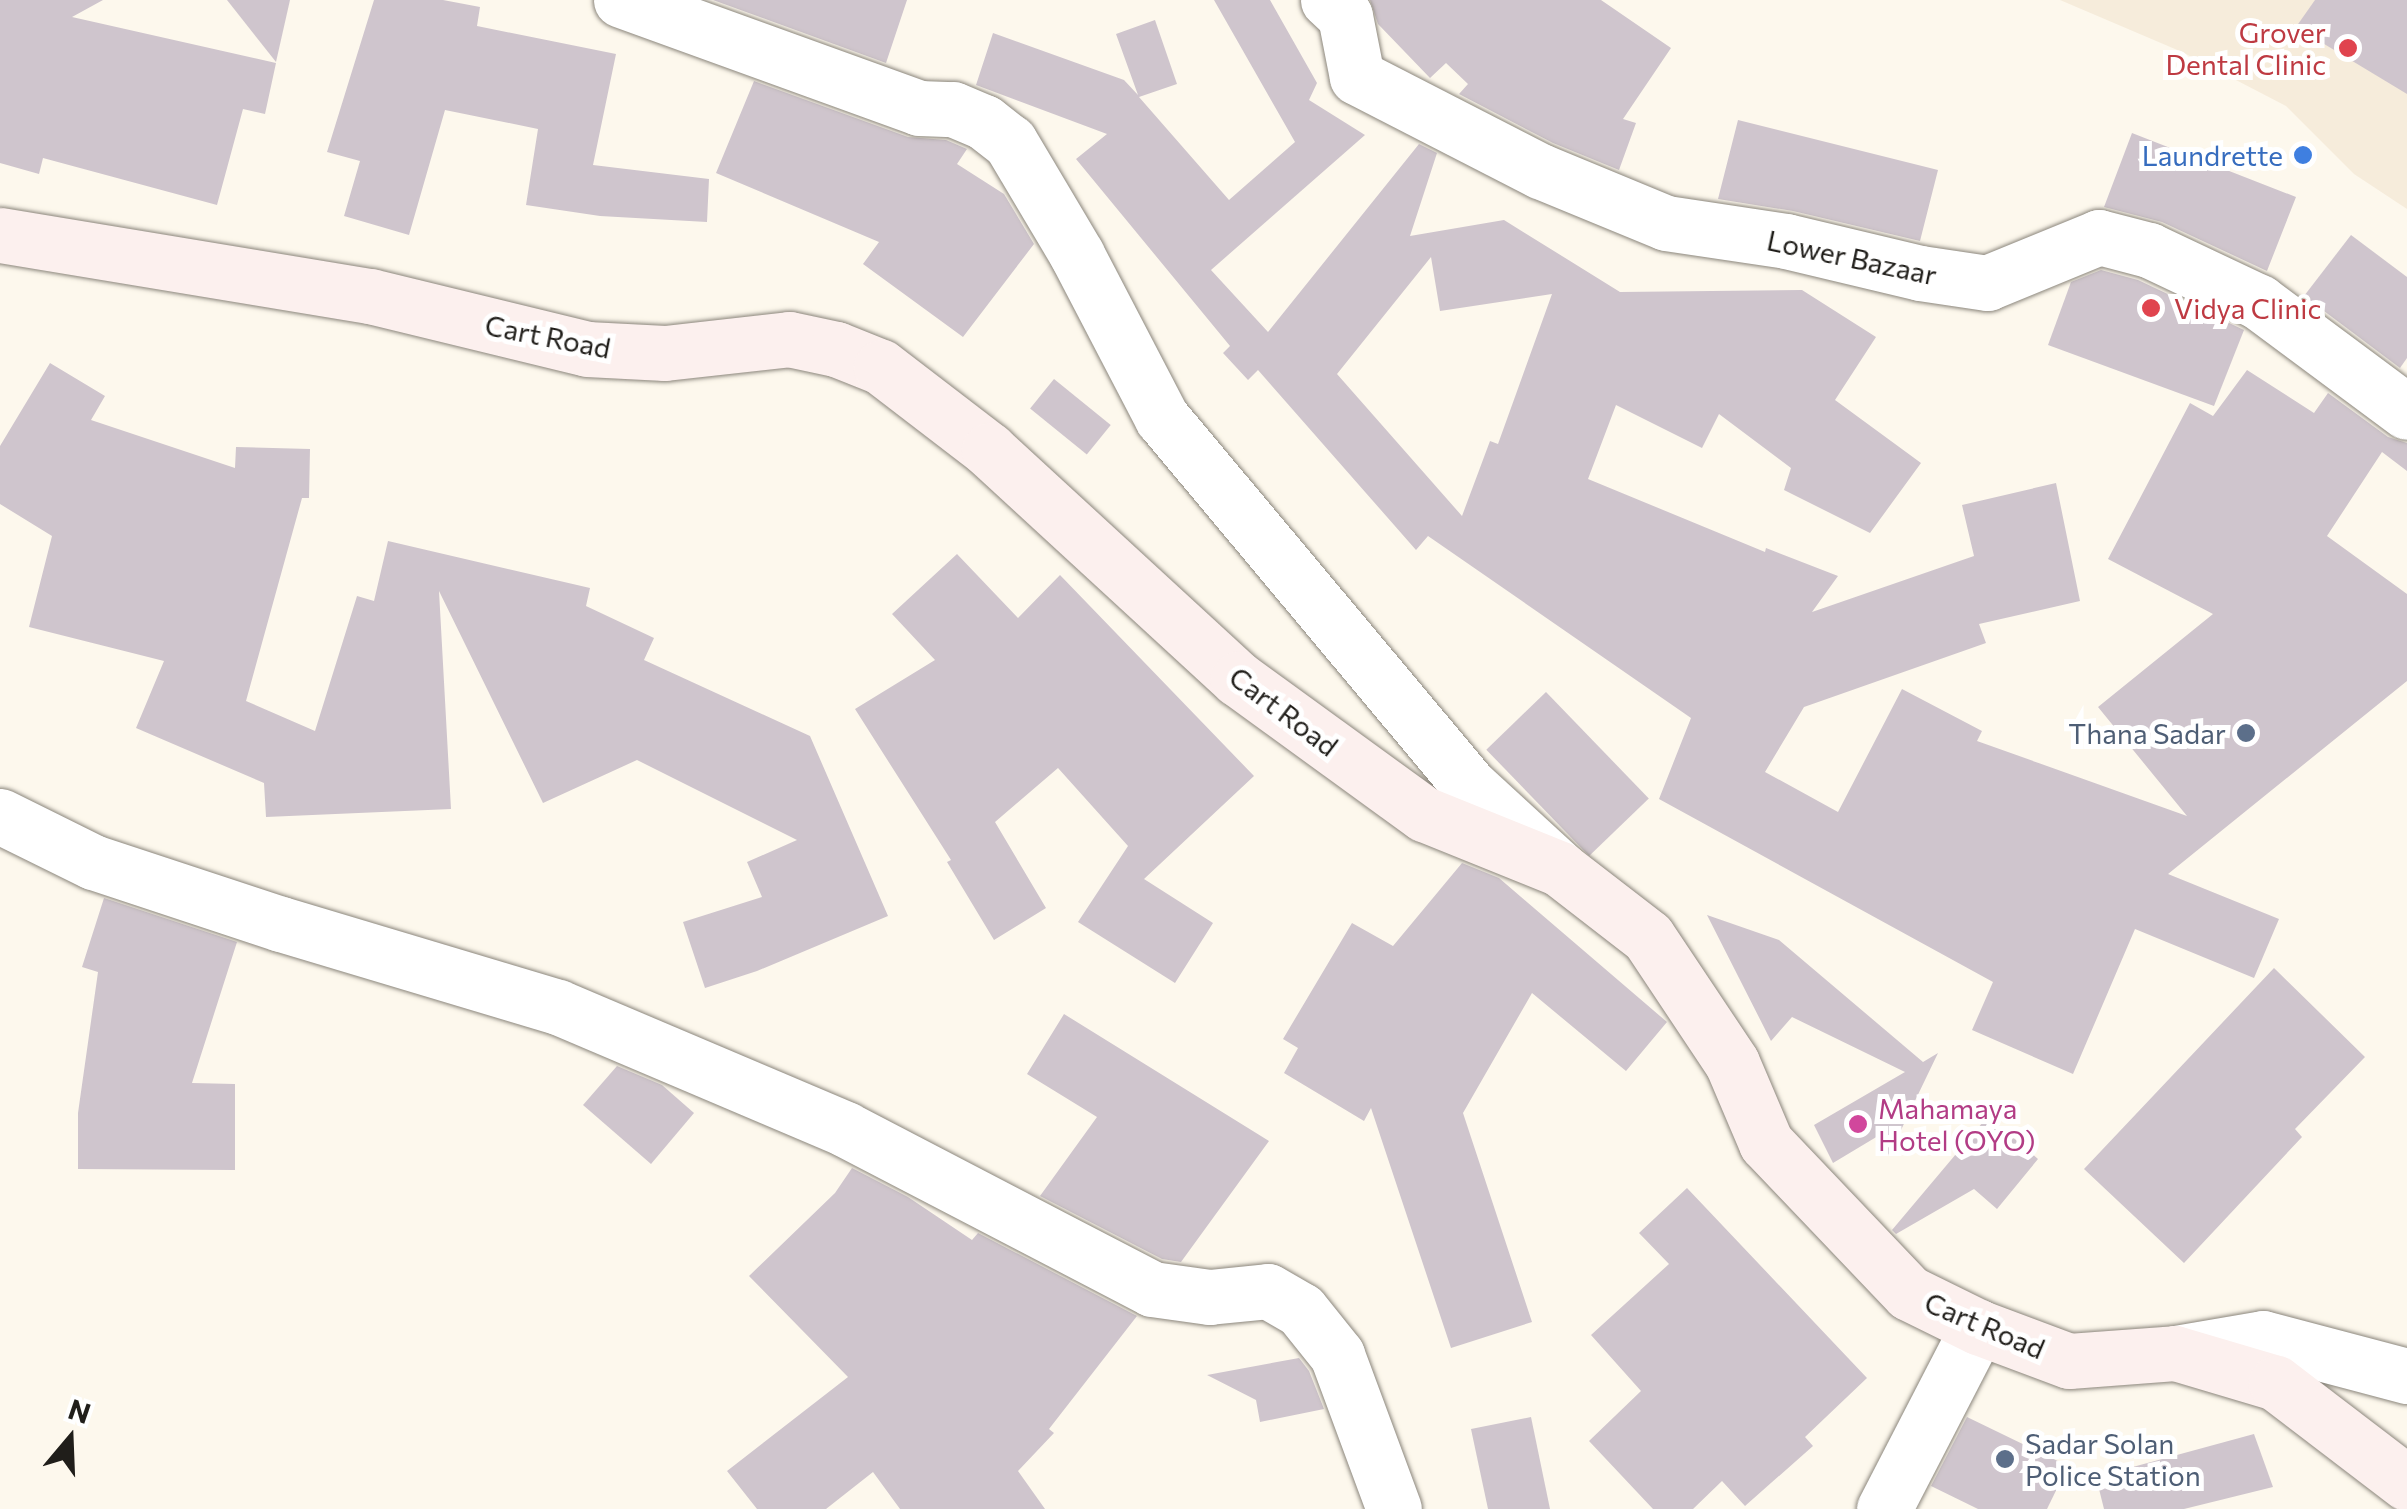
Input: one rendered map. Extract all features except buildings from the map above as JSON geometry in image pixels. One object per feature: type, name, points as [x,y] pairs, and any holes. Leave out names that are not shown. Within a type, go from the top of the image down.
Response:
[{"type":"main road","name":"Cart Road","points":[[9,232],[370,296],[587,349],[664,353],[789,339],[836,349],[880,367],[989,450],[1238,678],[1424,814],[1560,869],[1648,937],[1732,1063],[1766,1143],[1909,1293],[1978,1327],[2069,1360],[2175,1353],[2276,1383],[2407,1482]]},
{"type":"street","points":[[621,0],[918,108],[953,109],[984,122],[1010,142],[1077,255],[1162,418],[1471,788],[1560,869]]},
{"type":"street","name":"Lower Bazaar","points":[[1328,0],[1345,16],[1357,77],[1525,164],[1666,223],[1786,241],[1920,273],[1987,283],[2099,237],[2149,250],[2259,302],[2407,412]]},
{"type":"street","points":[[0,816],[93,862],[281,924],[558,1006],[845,1129],[1152,1289],[1209,1298],[1268,1291],[1301,1310],[1337,1356],[1394,1509]]},
{"type":"street","points":[[1884,1509],[1978,1327]]},
{"type":"street","points":[[2175,1353],[2263,1338],[2407,1376]]},
{"type":"shaded area","points":[[2060,0],[2407,0],[2407,209],[2354,174],[2286,106],[2182,52]]},
{"type":"place","name":"Grover Dental Clinic","points":[[2348,48]]},
{"type":"place","name":"Laundrette","points":[[2303,155]]},
{"type":"place","name":"Vidya Clinic","points":[[2151,308]]},
{"type":"place","name":"Thana Sadar","points":[[2246,733]]},
{"type":"place","name":"Mahamaya Hotel (OYO)","points":[[1858,1124]]},
{"type":"place","name":"Sadar Solan Police Station","points":[[2005,1459]]}]
